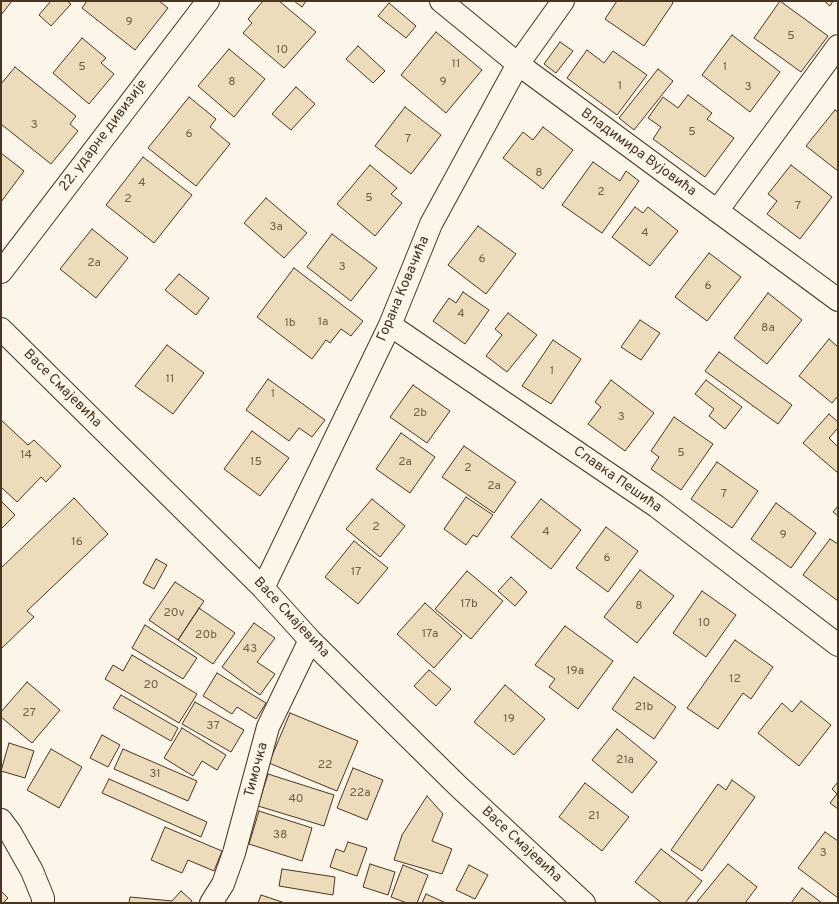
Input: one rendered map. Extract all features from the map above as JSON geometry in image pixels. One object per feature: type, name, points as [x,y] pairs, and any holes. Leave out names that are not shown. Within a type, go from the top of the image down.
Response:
[{"type":"street","name":"22. ударне дивизије","points":[[1,272],[208,1]]},
{"type":"street","name":"Владимира Вујовића","points":[[441,1],[518,64],[838,300]]},
{"type":"street","name":"Горана Ковачића","points":[[263,588],[390,325],[431,224],[518,64],[562,1]]},
{"type":"street","points":[[717,211],[838,46]]},
{"type":"street","name":"Славка Пешића","points":[[390,325],[656,506],[838,645]]},
{"type":"street","name":"Васе Смајевића","points":[[4,339],[263,588],[310,640],[458,786],[584,903]]},
{"type":"street","name":"Тимочка","points":[[212,903],[223,884],[234,853],[268,726],[310,640]]},
{"type":"street","points":[[1,820],[10,832],[32,871],[43,898],[43,903]]},
{"type":"building","points":[[1,1],[12,1],[1,15]]},
{"type":"building","points":[[51,1],[67,1],[71,4],[51,26],[39,15]]},
{"type":"building","points":[[87,1],[159,1],[168,8],[135,50],[82,8]]},
{"type":"building","points":[[263,1],[279,1],[316,32],[284,68],[243,33],[252,23],[248,19]]},
{"type":"building","points":[[294,1],[306,1],[302,7]]},
{"type":"building","points":[[617,1],[671,1],[673,3],[644,46],[605,19]]},
{"type":"building","points":[[780,1],[828,36],[801,72],[754,38]]},
{"type":"building","points":[[824,1],[833,1],[830,6]]},
{"type":"building","points":[[389,3],[416,26],[406,38],[378,16]]},
{"type":"building","points":[[436,32],[482,70],[446,113],[401,75]]},
{"type":"building","points":[[732,35],[780,72],[750,112],[702,75]]},
{"type":"building","points":[[82,38],[106,58],[101,63],[114,74],[89,104],[53,73]]},
{"type":"building","points":[[560,42],[573,51],[556,73],[544,64]]},
{"type":"building","points":[[358,46],[385,71],[373,83],[346,59]]},
{"type":"building","points":[[229,49],[265,79],[234,117],[198,86]]},
{"type":"building","points":[[587,50],[604,63],[613,51],[647,75],[617,115],[567,78]]},
{"type":"building","points":[[15,67],[76,116],[70,124],[78,131],[51,164],[1,124],[1,84]]},
{"type":"building","points":[[658,69],[673,81],[634,130],[619,118]]},
{"type":"building","points":[[296,87],[315,104],[291,130],[272,114]]},
{"type":"building","points":[[688,95],[712,113],[707,119],[734,138],[705,177],[653,139],[661,127],[648,118],[663,97],[678,108]]},
{"type":"building","points":[[189,97],[216,119],[210,127],[230,144],[196,186],[148,148]]},
{"type":"building","points":[[405,107],[441,135],[411,174],[375,146]]},
{"type":"building","points":[[835,110],[838,112],[838,171],[806,146]]},
{"type":"building","points":[[543,127],[573,150],[543,189],[503,158],[523,132],[533,140]]},
{"type":"building","points":[[1,153],[24,171],[1,202]]},
{"type":"building","points":[[143,157],[192,195],[154,243],[106,205]]},
{"type":"building","points":[[593,162],[620,181],[626,171],[639,181],[602,233],[562,205]]},
{"type":"building","points":[[370,165],[397,188],[391,194],[402,203],[375,236],[337,204]]},
{"type":"building","points":[[791,165],[832,197],[800,239],[767,214],[777,201],[768,194]]},
{"type":"building","points":[[266,198],[307,233],[284,258],[244,223]]},
{"type":"building","points":[[635,207],[643,213],[648,207],[678,231],[650,266],[612,237]]},
{"type":"building","points":[[478,226],[516,254],[486,294],[448,265]]},
{"type":"building","points":[[92,229],[128,258],[96,298],[60,269]]},
{"type":"building","points":[[332,234],[377,268],[351,301],[307,267]]},
{"type":"building","points":[[709,253],[741,277],[707,321],[675,297]]},
{"type":"building","points":[[294,268],[363,321],[351,336],[341,329],[330,343],[326,340],[312,359],[257,317]]},
{"type":"building","points":[[179,274],[209,298],[196,315],[165,290]]},
{"type":"building","points":[[463,292],[489,310],[465,344],[433,321],[449,298],[456,303]]},
{"type":"building","points":[[768,293],[802,320],[767,364],[734,338]]},
{"type":"building","points":[[508,313],[537,335],[507,372],[486,356],[502,335],[495,329]]},
{"type":"building","points":[[640,320],[660,333],[641,360],[621,347]]},
{"type":"building","points":[[829,339],[838,347],[838,396],[832,403],[799,376]]},
{"type":"building","points":[[553,340],[581,359],[551,404],[522,386]]},
{"type":"building","points":[[167,345],[204,373],[173,414],[135,386]]},
{"type":"building","points":[[719,352],[792,405],[778,424],[705,371]]},
{"type":"building","points":[[268,379],[325,420],[312,437],[299,428],[289,441],[246,410]]},
{"type":"building","points":[[611,380],[654,413],[625,451],[588,424],[601,407],[595,402]]},
{"type":"building","points":[[706,380],[742,407],[725,429],[709,416],[714,409],[695,394]]},
{"type":"building","points":[[413,385],[450,411],[427,443],[390,417]]},
{"type":"building","points":[[829,414],[838,422],[838,428],[829,438],[838,447],[838,473],[803,443]]},
{"type":"building","points":[[674,417],[713,444],[681,490],[651,469],[659,457],[651,451]]},
{"type":"building","points":[[1,420],[28,445],[34,440],[61,466],[46,482],[41,477],[17,502],[1,487]]},
{"type":"building","points":[[252,431],[289,458],[260,496],[224,469]]},
{"type":"building","points":[[401,433],[435,457],[410,493],[376,469]]},
{"type":"building","points":[[464,446],[516,482],[494,513],[442,477]]},
{"type":"building","points":[[717,462],[758,491],[732,528],[691,499]]},
{"type":"building","points":[[466,497],[493,515],[477,537],[473,535],[466,545],[444,529]]},
{"type":"building","points":[[74,498],[108,534],[27,611],[34,617],[1,649],[1,568]]},
{"type":"building","points":[[372,499],[405,526],[380,557],[346,529]]},
{"type":"building","points":[[541,499],[581,530],[551,569],[511,537]]},
{"type":"building","points":[[1,501],[15,515],[1,529]]},
{"type":"building","points":[[776,503],[816,533],[791,568],[751,539]]},
{"type":"building","points":[[838,506],[838,516],[833,512]]},
{"type":"building","points":[[606,527],[638,551],[608,592],[576,568]]},
{"type":"building","points":[[830,539],[838,544],[838,601],[803,575]]},
{"type":"building","points":[[354,541],[388,568],[358,604],[325,577]]},
{"type":"building","points":[[156,559],[167,565],[154,589],[143,583]]},
{"type":"building","points":[[640,570],[674,596],[637,643],[604,617]]},
{"type":"building","points":[[467,571],[503,601],[471,639],[435,609]]},
{"type":"building","points":[[511,577],[527,592],[515,606],[498,591]]},
{"type":"building","points":[[175,582],[204,601],[178,640],[149,620]]},
{"type":"building","points":[[702,591],[736,615],[706,657],[673,633]]},
{"type":"building","points":[[425,603],[462,636],[434,668],[397,634]]},
{"type":"building","points":[[199,608],[235,633],[213,664],[178,640]]},
{"type":"building","points":[[254,623],[275,638],[257,662],[275,674],[260,695],[222,667]]},
{"type":"building","points":[[145,625],[197,658],[183,679],[132,648]]},
{"type":"building","points":[[565,626],[613,661],[578,709],[549,687],[555,679],[535,665]]},
{"type":"building","points":[[735,640],[773,667],[751,699],[743,693],[718,729],[687,708]]},
{"type":"building","points":[[132,655],[197,694],[179,723],[105,679],[113,665],[123,671]]},
{"type":"building","points":[[429,670],[451,689],[436,706],[414,686]]},
{"type":"building","points":[[217,673],[266,703],[256,719],[237,707],[232,714],[203,696]]},
{"type":"building","points":[[634,677],[676,707],[654,739],[612,709]]},
{"type":"building","points":[[27,682],[60,710],[32,743],[1,717],[1,712]]},
{"type":"building","points":[[505,685],[545,719],[514,755],[474,722]]},
{"type":"building","points":[[121,695],[178,728],[171,741],[113,708]]},
{"type":"building","points":[[801,701],[831,725],[799,766],[758,733],[782,703],[792,712]]},
{"type":"building","points":[[195,702],[244,730],[231,752],[182,724]]},
{"type":"building","points":[[290,713],[358,741],[337,791],[269,763]]},
{"type":"building","points":[[182,728],[226,755],[217,770],[202,761],[193,776],[164,758]]},
{"type":"building","points":[[617,729],[657,762],[632,793],[592,760]]},
{"type":"building","points":[[102,735],[120,745],[108,767],[90,758]]},
{"type":"building","points":[[9,743],[34,751],[25,778],[1,771]]},
{"type":"building","points":[[51,749],[82,767],[59,808],[27,790]]},
{"type":"building","points":[[123,749],[197,781],[188,801],[114,769]]},
{"type":"building","points":[[353,768],[383,780],[367,820],[337,808]]},
{"type":"building","points":[[268,774],[334,795],[324,826],[258,806]]},
{"type":"building","points":[[109,779],[207,822],[201,837],[102,793]]},
{"type":"building","points":[[732,780],[755,797],[702,871],[671,850],[718,784],[726,790]]},
{"type":"building","points":[[838,782],[838,809],[830,803],[837,794],[832,789]]},
{"type":"building","points":[[585,783],[629,817],[602,851],[559,817]]},
{"type":"building","points":[[427,796],[443,814],[432,841],[452,849],[442,874],[394,860],[402,835]]},
{"type":"building","points":[[259,811],[312,828],[302,861],[249,844]]},
{"type":"building","points":[[165,827],[222,851],[214,871],[188,860],[182,873],[151,860]]},
{"type":"building","points":[[825,832],[838,841],[838,898],[798,868]]},
{"type":"building","points":[[348,842],[367,848],[357,876],[330,867],[336,849],[344,852]]},
{"type":"building","points":[[661,849],[702,881],[685,903],[662,903],[635,882]]},
{"type":"building","points":[[370,864],[395,872],[388,895],[363,887]]},
{"type":"building","points":[[728,864],[757,887],[745,903],[696,903]]},
{"type":"building","points":[[403,865],[428,875],[417,903],[407,903],[391,897]]},
{"type":"building","points":[[469,865],[488,875],[475,899],[456,890]]},
{"type":"building","points":[[282,869],[335,877],[333,895],[279,886]]},
{"type":"building","points":[[802,888],[822,903],[791,903]]},
{"type":"building","points":[[1,891],[8,898],[3,903],[1,903]]},
{"type":"building","points":[[181,891],[192,901],[191,903],[129,903],[130,897],[172,901]]},
{"type":"building","points":[[426,894],[446,903],[422,903]]},
{"type":"building","points":[[261,895],[285,903],[258,903]]}]
